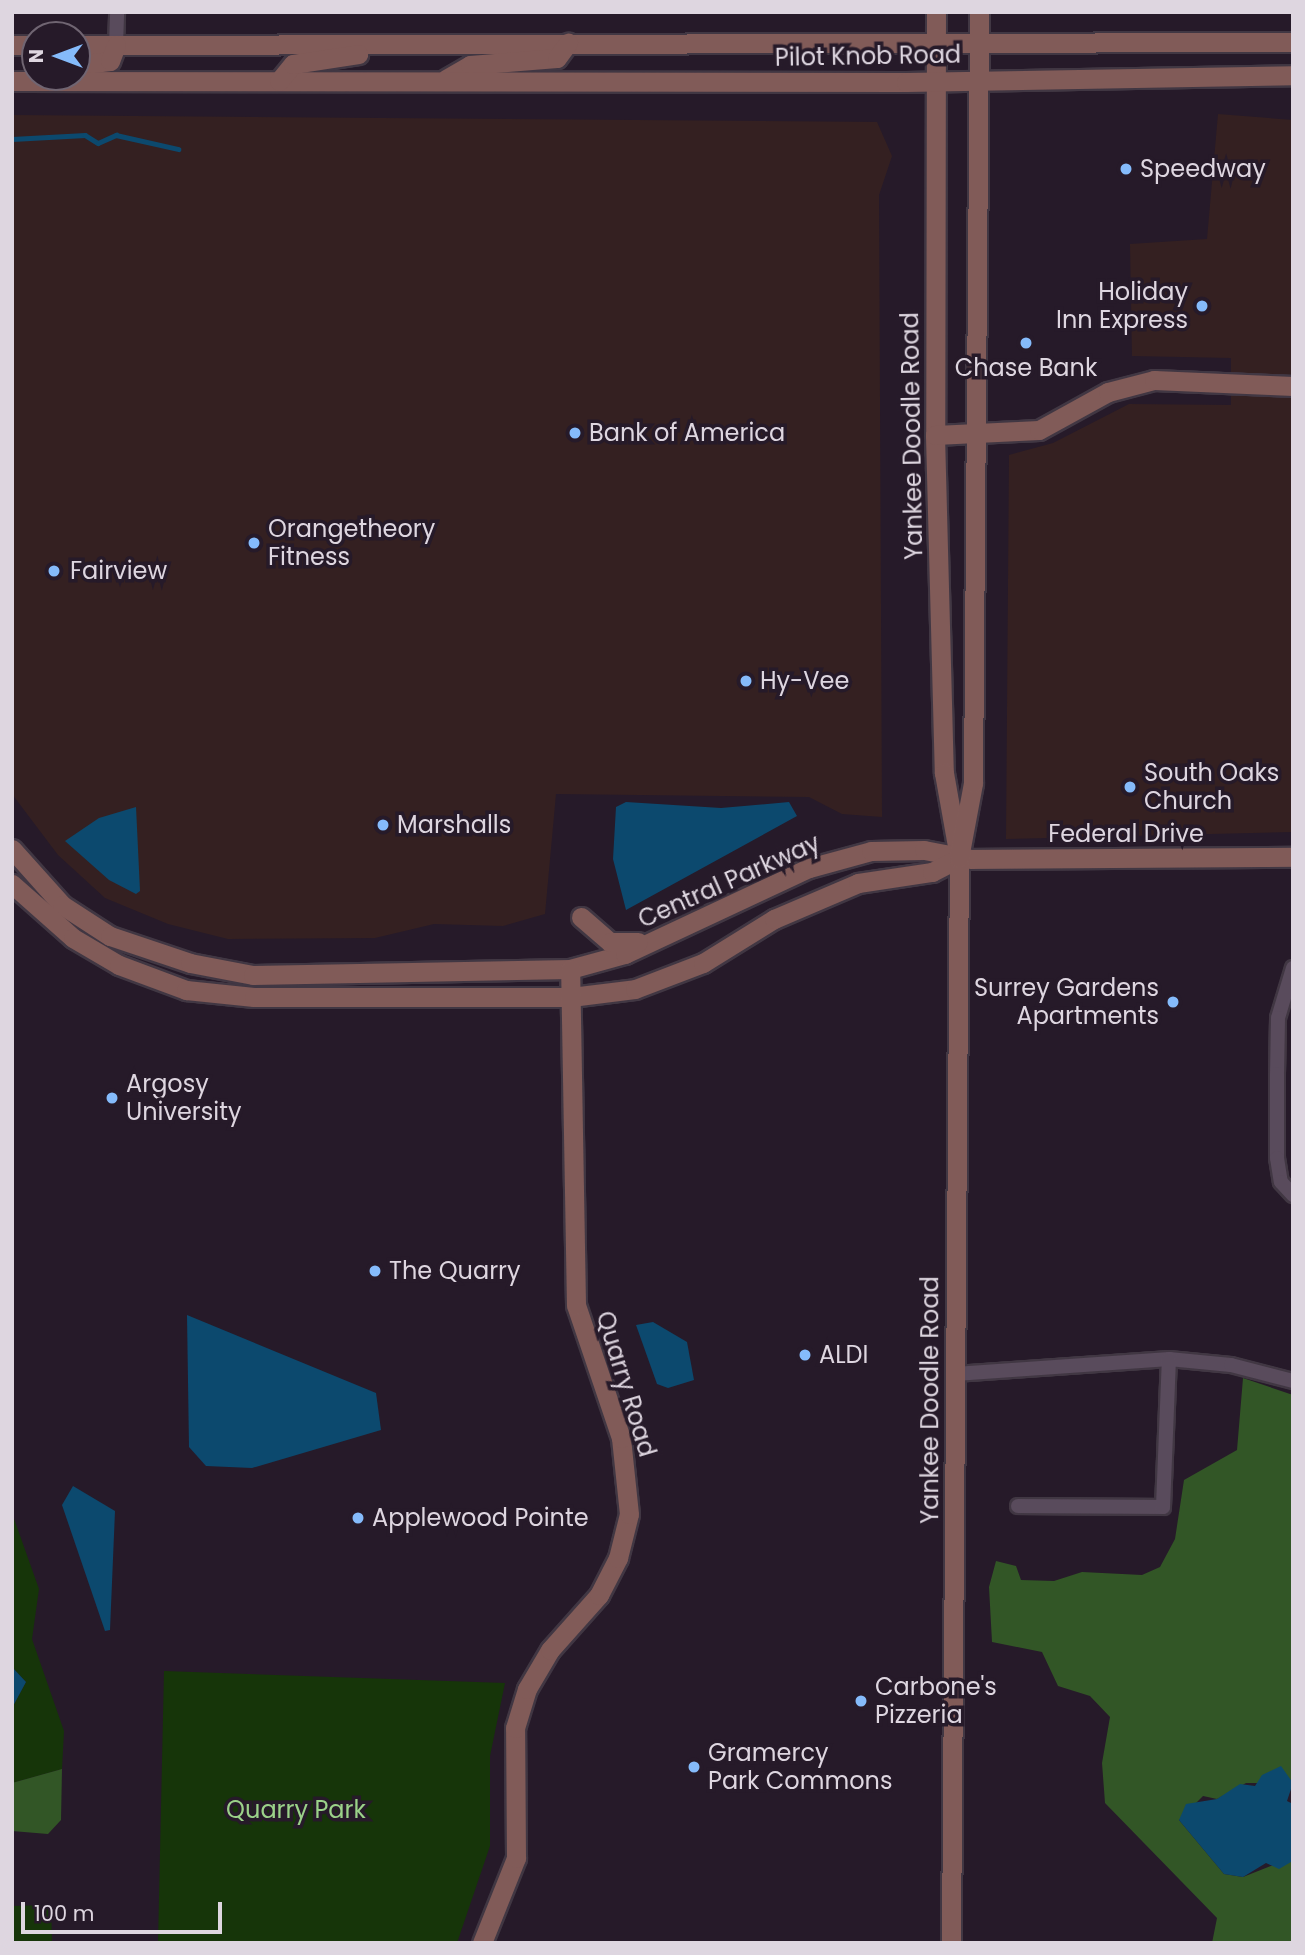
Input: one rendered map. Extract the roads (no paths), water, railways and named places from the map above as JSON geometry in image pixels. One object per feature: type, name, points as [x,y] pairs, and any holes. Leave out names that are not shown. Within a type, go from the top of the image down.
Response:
[{"type":"main road","name":"Yankee Doodle Road","points":[[936,12],[932,81],[935,435],[944,773],[959,858]]},
{"type":"main road","name":"Yankee Doodle Road","points":[[951,1943],[959,858],[973,783],[979,12]]},
{"type":"main road","name":"Pilot Knob Road","points":[[91,45],[1293,42]]},
{"type":"main road","name":"Pilot Knob Road","points":[[279,81],[303,61],[488,43]]},
{"type":"main road","name":"Pilot Knob Road","points":[[445,80],[470,65],[558,58],[568,43]]},
{"type":"main road","points":[[91,63],[110,61],[116,44]]},
{"type":"main road","name":"Pilot Knob Road","points":[[12,81],[932,81],[1293,75]]},
{"type":"main road","points":[[935,435],[976,437],[1039,430],[1108,392],[1153,380],[1293,386]]},
{"type":"main road","name":"Central Parkway","points":[[12,849],[71,911],[110,936],[190,963],[253,975],[570,969],[653,941],[810,868],[871,851],[924,850],[959,858]]},
{"type":"main road","name":"Federal Drive","points":[[959,858],[1293,857]]},
{"type":"main road","points":[[12,884],[73,938],[119,965],[186,990],[254,997],[571,997],[635,989],[702,963],[774,919],[858,883],[932,872],[959,858]]},
{"type":"main road","points":[[581,917],[610,942],[653,941]]},
{"type":"main road","name":"Quarry Road","points":[[482,1943],[516,1858],[515,1728],[527,1689],[550,1650],[599,1595],[618,1558],[629,1514],[621,1438],[576,1305],[570,969]]},
{"type":"street","points":[[116,44],[117,12]]},
{"type":"street","points":[[1293,968],[1278,1018],[1277,1074],[1277,1158],[1281,1182],[1293,1195]]},
{"type":"street","points":[[955,1374],[1169,1359],[1231,1365],[1293,1381]]},
{"type":"street","points":[[1018,1506],[1163,1507],[1169,1359]]},
{"type":"water","points":[[626,802],[721,808],[789,802],[797,816],[626,910],[613,859],[616,807]]},
{"type":"water","points":[[136,807],[140,891],[136,894],[109,880],[65,841],[99,818]]},
{"type":"water","points":[[187,1315],[376,1393],[381,1430],[252,1468],[206,1466],[189,1447]]},
{"type":"water","points":[[653,1322],[687,1342],[694,1380],[668,1388],[657,1384],[636,1325]]},
{"type":"water","points":[[73,1486],[115,1511],[110,1630],[105,1631],[62,1505]]},
{"type":"water","points":[[12,1667],[26,1682],[12,1708]]},
{"type":"water","points":[[1281,1766],[1293,1783],[1287,1801],[1293,1804],[1291,1862],[1279,1869],[1266,1863],[1243,1877],[1224,1874],[1179,1820],[1186,1804],[1217,1799],[1240,1784],[1255,1786],[1262,1775]]},
{"type":"waterway","points":[[12,139],[85,135],[98,143],[116,135],[178,149]]},
{"type":"place","name":"Speedway","points":[[1126,169]]},
{"type":"place","name":"Holiday Inn Express","points":[[1202,306]]},
{"type":"place","name":"Chase Bank","points":[[1026,343]]},
{"type":"place","name":"Bank of America","points":[[575,433]]},
{"type":"place","name":"Orangetheory Fitness","points":[[254,543]]},
{"type":"place","name":"Fairview","points":[[54,571]]},
{"type":"place","name":"Hy-Vee","points":[[746,681]]},
{"type":"place","name":"South Oaks Church","points":[[1130,787]]},
{"type":"place","name":"Marshalls","points":[[383,825]]},
{"type":"place","name":"Surrey Gardens Apartments","points":[[1173,1002]]},
{"type":"place","name":"Argosy University","points":[[112,1098]]},
{"type":"place","name":"The Quarry","points":[[375,1271]]},
{"type":"place","name":"ALDI","points":[[805,1355]]},
{"type":"place","name":"Applewood Pointe","points":[[358,1518]]},
{"type":"place","name":"Carbone's Pizzeria","points":[[861,1701]]},
{"type":"place","name":"Gramercy Park Commons","points":[[694,1767]]},
{"type":"park label","name":"Quarry Park","points":[[296,1810]]}]
